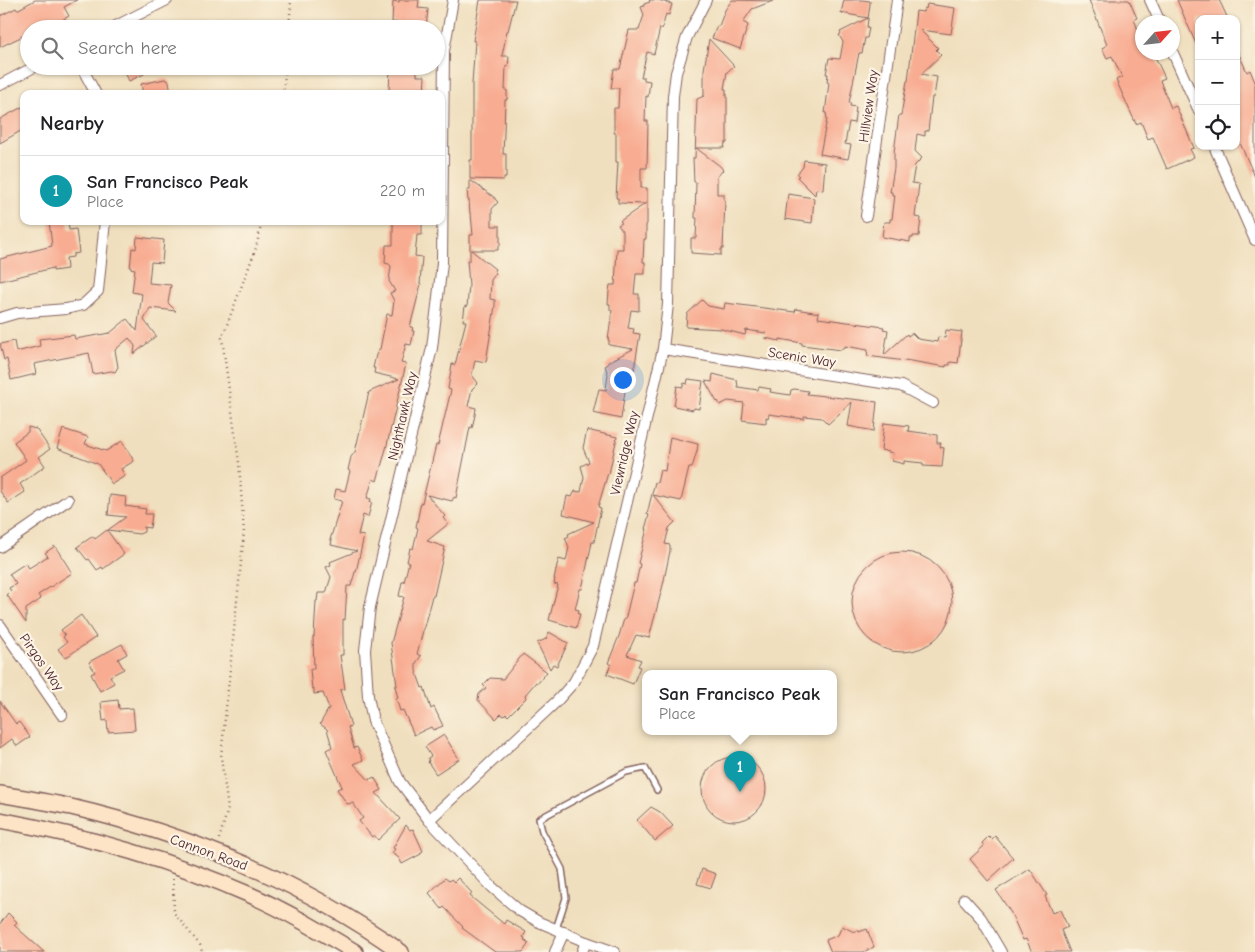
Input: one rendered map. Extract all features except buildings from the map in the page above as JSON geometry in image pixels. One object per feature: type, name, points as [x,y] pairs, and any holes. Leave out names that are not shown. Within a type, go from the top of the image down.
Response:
[{"type":"main road","name":"Cannon Road","points":[[0,794],[71,807],[121,820],[202,847],[259,871],[320,901],[401,952]]},
{"type":"main road","name":"Cannon Road","points":[[0,820],[66,833],[113,845],[192,872],[249,894],[307,924],[355,952]]},
{"type":"street","points":[[127,20],[166,0]]},
{"type":"street","name":"Nighthawk Way","points":[[445,45],[453,0]]},
{"type":"street","name":"Viewridge Way","points":[[429,820],[557,702],[574,682],[593,646],[663,349],[668,304],[672,96],[676,73],[687,37],[706,0]]},
{"type":"street","name":"Hillview Way","points":[[866,216],[897,0]]},
{"type":"street","points":[[1150,0],[1157,15]]},
{"type":"street","points":[[1176,60],[1196,105]]},
{"type":"street","points":[[0,85],[20,74]]},
{"type":"street","points":[[86,75],[94,90]]},
{"type":"street","name":"Nighthawk Way","points":[[444,75],[444,90]]},
{"type":"street","points":[[1216,150],[1255,240]]},
{"type":"street","points":[[0,318],[18,313],[83,306],[98,291],[105,225]]},
{"type":"street","name":"Nighthawk Way","points":[[442,225],[442,263],[432,348],[370,607],[365,650],[368,696],[373,721],[400,782],[429,820],[492,887],[520,911],[539,922],[615,952]]},
{"type":"street","name":"Scenic Way","points":[[663,349],[901,386],[933,403]]},
{"type":"street","points":[[0,547],[68,500]]},
{"type":"street","name":"Pirgos Way","points":[[0,625],[62,715]]},
{"type":"street","points":[[964,899],[982,918],[1001,952]]},
{"type":"street","points":[[555,952],[560,930]]},
{"type":"street","points":[[582,952],[586,942]]},
{"type":"lane","points":[[560,930],[566,898],[562,869],[542,831],[539,819],[626,772],[645,768],[657,790]]},
{"type":"path","points":[[289,20],[291,0]]},
{"type":"path","points":[[283,90],[285,75]]},
{"type":"path","points":[[218,841],[228,809],[220,757],[244,533],[239,463],[222,338],[256,248],[261,225]]},
{"type":"path","points":[[173,878],[174,913],[200,945],[202,952]]},
{"type":"place","name":"San Francisco Peak","points":[[740,792]]}]
